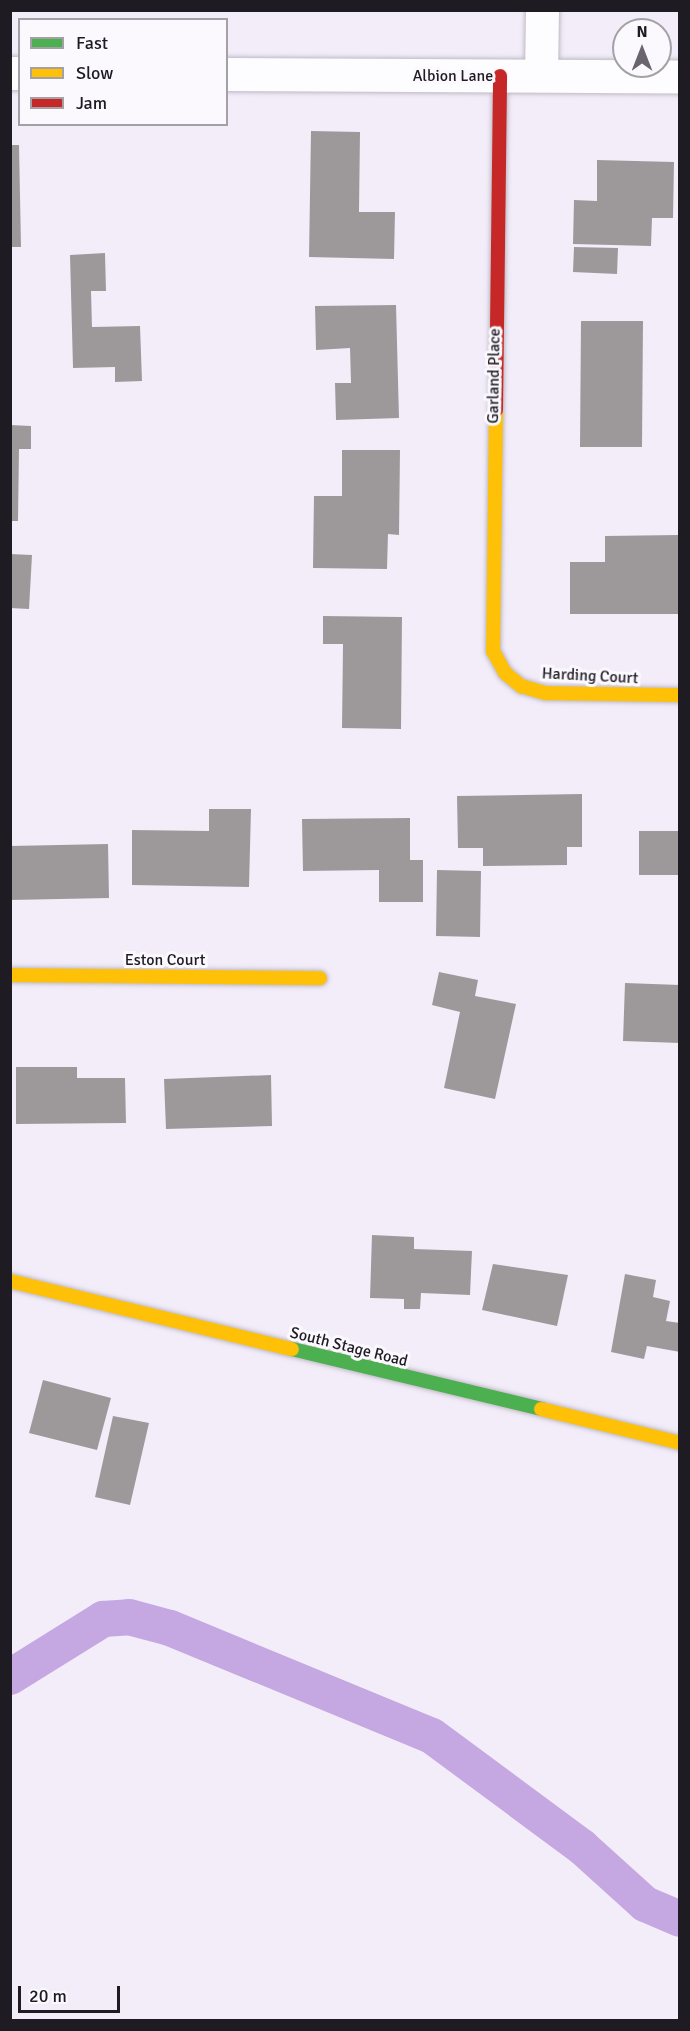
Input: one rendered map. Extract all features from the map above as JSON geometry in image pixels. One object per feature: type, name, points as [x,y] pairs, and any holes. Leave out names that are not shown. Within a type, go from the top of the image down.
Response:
[{"type":"street","points":[[541,75],[542,10]]},
{"type":"street","name":"Albion Lane","points":[[228,74],[680,76]]},
{"type":"street","name":"Garland Place","points":[[500,76],[490,626],[493,651],[505,673]]},
{"type":"street","name":"Harding Court","points":[[505,673],[521,686],[546,693],[680,695]]},
{"type":"street","name":"Eston Court","points":[[10,975],[320,978]]},
{"type":"street","name":"South Stage Road","points":[[10,1281],[680,1443]]},
{"type":"building","points":[[311,131],[360,132],[359,212],[395,212],[394,259],[309,257]]},
{"type":"building","points":[[10,145],[19,145],[21,247],[10,247]]},
{"type":"building","points":[[597,160],[674,162],[673,218],[652,218],[651,246],[573,244],[574,200],[597,201]]},
{"type":"building","points":[[574,247],[618,248],[617,274],[573,272]]},
{"type":"building","points":[[105,253],[106,291],[91,291],[92,327],[140,326],[142,381],[115,382],[115,367],[73,368],[70,255]]},
{"type":"building","points":[[396,305],[399,418],[336,420],[335,383],[351,383],[350,348],[316,350],[315,306]]},
{"type":"building","points":[[581,321],[643,321],[642,447],[580,447]]},
{"type":"building","points":[[10,425],[31,426],[31,449],[19,449],[18,521],[10,521]]},
{"type":"building","points":[[342,450],[400,450],[399,535],[388,534],[387,569],[313,568],[314,496],[342,496]]},
{"type":"building","points":[[678,535],[680,614],[570,614],[570,562],[605,562],[605,536]]},
{"type":"building","points":[[10,554],[32,555],[29,609],[10,608]]},
{"type":"building","points":[[323,616],[402,617],[401,729],[342,728],[343,644],[323,644]]},
{"type":"building","points":[[582,794],[582,847],[567,847],[567,865],[483,866],[483,848],[458,848],[457,796]]},
{"type":"building","points":[[209,809],[251,809],[249,887],[132,885],[132,830],[209,831]]},
{"type":"building","points":[[410,818],[410,860],[423,860],[423,902],[379,902],[379,870],[303,871],[302,819]]},
{"type":"building","points":[[639,831],[680,831],[680,875],[639,875]]},
{"type":"building","points":[[108,844],[109,898],[10,900],[10,846]]},
{"type":"building","points":[[437,870],[481,871],[480,937],[436,936]]},
{"type":"building","points":[[439,972],[478,980],[475,996],[516,1004],[495,1099],[444,1088],[460,1012],[432,1005]]},
{"type":"building","points":[[625,983],[680,985],[680,1043],[623,1041]]},
{"type":"building","points":[[16,1067],[77,1067],[77,1078],[125,1078],[126,1123],[16,1124]]},
{"type":"building","points":[[271,1075],[272,1126],[166,1129],[164,1079]]},
{"type":"building","points":[[372,1235],[414,1237],[414,1249],[472,1251],[470,1295],[421,1293],[420,1309],[404,1309],[404,1299],[370,1298]]},
{"type":"building","points":[[493,1264],[568,1275],[557,1326],[482,1310]]},
{"type":"building","points":[[625,1274],[656,1280],[653,1297],[670,1301],[666,1321],[680,1323],[680,1352],[647,1346],[644,1359],[611,1352]]},
{"type":"building","points":[[43,1380],[111,1398],[97,1450],[29,1433]]},
{"type":"building","points":[[113,1416],[149,1423],[130,1505],[95,1497]]},
{"type":"waterway","points":[[10,1677],[103,1619],[129,1617],[170,1628],[432,1736],[582,1847],[645,1904],[680,1919]]},
{"type":"traffic: fast","points":[[292,1349],[541,1409]]},
{"type":"traffic: slow","points":[[496,410],[493,651],[505,673],[521,686],[546,693],[680,695]]},
{"type":"traffic: slow","points":[[10,975],[320,978]]},
{"type":"traffic: slow","points":[[10,1281],[292,1349]]},
{"type":"traffic: slow","points":[[541,1409],[680,1443]]},
{"type":"traffic: jam","points":[[496,410],[500,76]]}]
